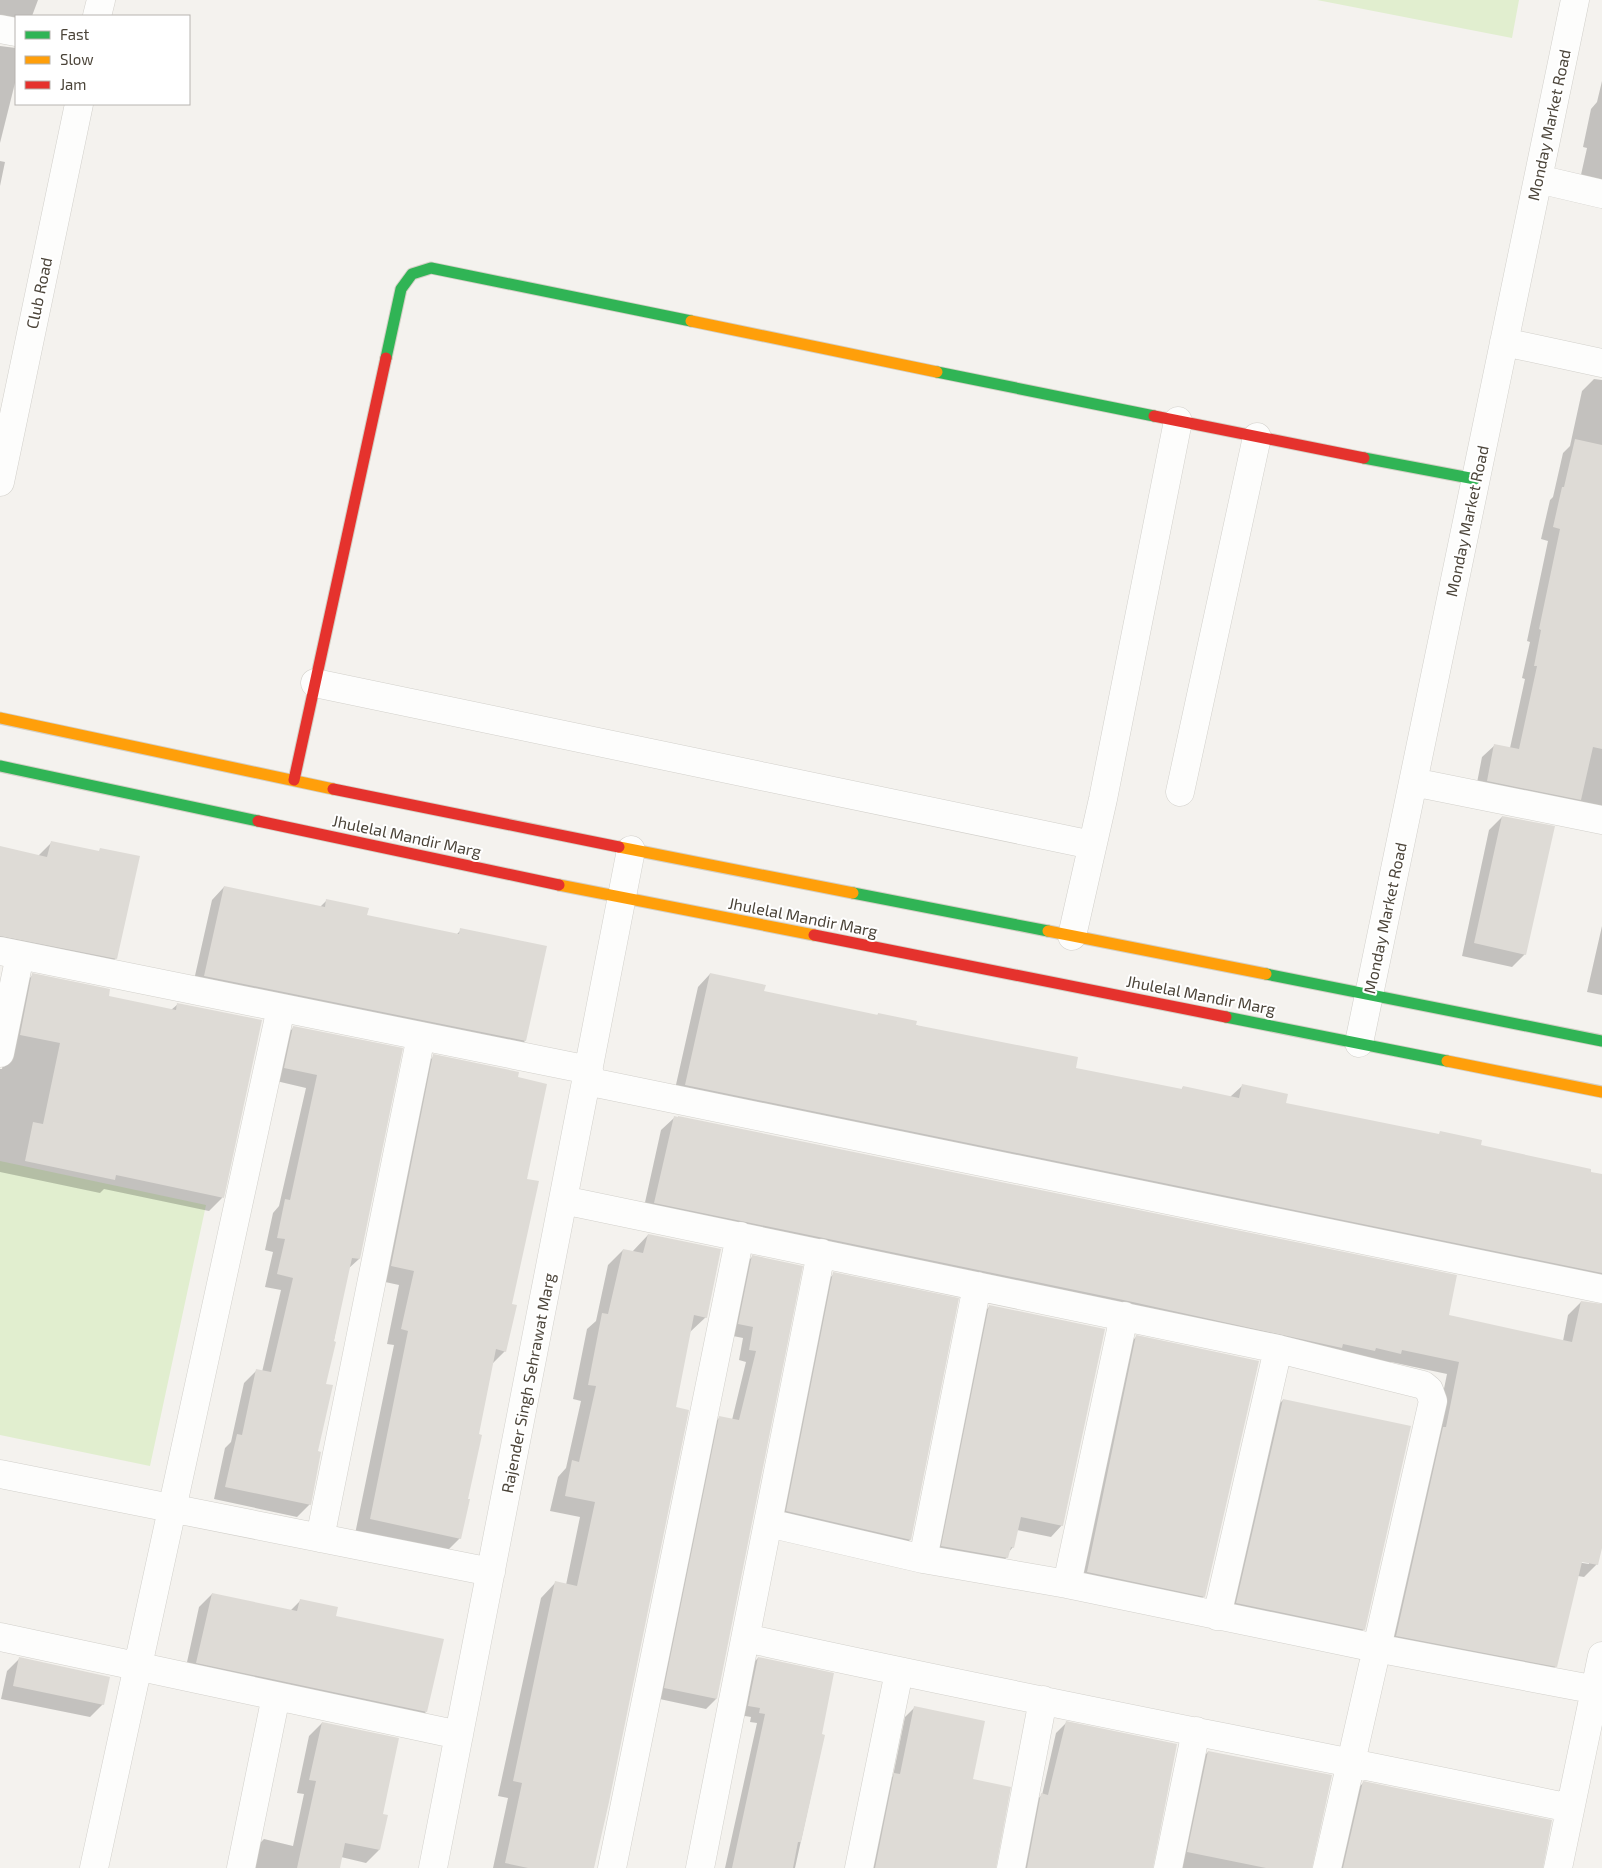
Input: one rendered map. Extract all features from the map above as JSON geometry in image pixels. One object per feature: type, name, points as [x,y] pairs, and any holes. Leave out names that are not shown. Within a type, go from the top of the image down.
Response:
[{"type":"street","points":[[98,15],[101,0]]},
{"type":"street","name":"Monday Market Road","points":[[1359,1043],[1575,0]]},
{"type":"street","points":[[0,29],[15,32]]},
{"type":"street","name":"Club Road","points":[[0,482],[11,365],[79,105]]},
{"type":"street","points":[[1538,179],[1602,194]]},
{"type":"street","points":[[294,780],[401,290],[408,277],[418,270],[431,268],[1257,437],[1475,479]]},
{"type":"street","points":[[1504,342],[1602,363]]},
{"type":"street","points":[[1072,936],[1103,799],[1178,420]]},
{"type":"street","points":[[1180,792],[1257,437]]},
{"type":"street","points":[[316,683],[1092,845]]},
{"type":"street","name":"Jhulelal Mandir Marg","points":[[0,718],[631,850],[1602,1041]]},
{"type":"street","name":"Jhulelal Mandir Marg","points":[[0,766],[496,872],[1602,1092]]},
{"type":"street","points":[[1413,782],[1602,820]]},
{"type":"street","name":"Rajender Singh Sehrawat Marg","points":[[433,1868],[631,850]]},
{"type":"street","points":[[0,1053],[10,953],[421,1036],[587,1076],[1602,1288]]},
{"type":"street","points":[[94,1868],[281,1008]]},
{"type":"street","points":[[320,1538],[421,1036]]},
{"type":"street","points":[[563,1200],[1124,1316],[1278,1349],[1423,1384],[1432,1395],[1433,1401],[1327,1868]]},
{"type":"street","points":[[612,1868],[740,1236]]},
{"type":"street","points":[[700,1868],[821,1253]]},
{"type":"street","points":[[923,1559],[976,1286]]},
{"type":"street","points":[[1067,1584],[1124,1316]]},
{"type":"street","points":[[1218,1616],[1278,1349]]},
{"type":"street","points":[[0,1474],[491,1572]]},
{"type":"street","points":[[768,1523],[923,1559],[1067,1584],[1376,1648],[1598,1690]]},
{"type":"street","points":[[0,1637],[459,1735]]},
{"type":"street","points":[[746,1638],[899,1672],[1351,1761],[1570,1808]]},
{"type":"street","points":[[1558,1868],[1598,1690],[1602,1656]]},
{"type":"street","points":[[860,1868],[899,1672]]},
{"type":"street","points":[[241,1868],[276,1696]]},
{"type":"street","points":[[1011,1868],[1043,1700]]},
{"type":"street","points":[[1168,1868],[1196,1730]]},
{"type":"green space","points":[[1317,0],[1519,0],[1512,38]]},
{"type":"green space","points":[[0,1161],[206,1205],[150,1466],[0,1435]]},
{"type":"building","points":[[1575,439],[1602,445],[1602,749],[1593,747],[1581,800],[1487,781],[1494,744],[1519,749],[1537,666],[1534,666],[1541,630],[1539,629],[1560,529],[1553,527]]},
{"type":"building","points":[[1502,816],[1555,826],[1526,955],[1474,943]]},
{"type":"building","points":[[51,841],[99,851],[100,848],[140,856],[117,959],[0,936],[0,846],[47,857]]},
{"type":"building","points":[[224,886],[325,907],[326,899],[369,908],[367,915],[459,934],[460,928],[547,946],[526,1041],[204,976]]},
{"type":"building","points":[[32,973],[110,989],[109,996],[176,1010],[177,1003],[262,1020],[224,1198],[116,1175],[115,1180],[25,1161],[33,1122],[43,1124],[60,1043],[20,1035]]},
{"type":"building","points":[[710,973],[766,985],[764,991],[878,1015],[878,1013],[917,1021],[916,1025],[1078,1057],[1076,1068],[1182,1089],[1183,1086],[1239,1098],[1242,1084],[1288,1094],[1286,1103],[1439,1134],[1440,1131],[1482,1140],[1481,1145],[1591,1169],[1591,1172],[1602,1174],[1602,1273],[685,1085]]},
{"type":"building","points":[[293,1026],[403,1048],[360,1259],[352,1258],[334,1341],[336,1342],[326,1384],[333,1385],[318,1451],[321,1452],[311,1505],[225,1487],[237,1434],[242,1435],[256,1369],[271,1372],[293,1278],[277,1274],[285,1239],[277,1238],[285,1199],[290,1200],[317,1075],[284,1068]]},
{"type":"building","points":[[433,1054],[519,1072],[518,1077],[547,1084],[527,1179],[539,1181],[512,1304],[517,1305],[506,1352],[496,1349],[479,1434],[482,1435],[461,1539],[370,1519],[408,1331],[401,1329],[414,1271],[391,1266]]},
{"type":"building","points":[[674,1116],[1457,1275],[1449,1315],[1572,1342],[1581,1301],[1602,1304],[1602,1548],[1598,1565],[1582,1562],[1557,1667],[1396,1636],[1443,1427],[1446,1427],[1459,1362],[1402,1350],[1401,1354],[1376,1348],[1375,1351],[1343,1344],[1342,1348],[1128,1301],[654,1203]]},
{"type":"building","points":[[648,1234],[721,1249],[707,1318],[694,1315],[676,1407],[689,1410],[594,1868],[528,1868],[505,1863],[522,1783],[513,1781],[555,1581],[577,1586],[595,1502],[565,1496],[572,1460],[579,1462],[596,1386],[588,1385],[602,1313],[608,1314],[623,1249],[643,1253]]},
{"type":"building","points":[[752,1255],[803,1266],[717,1699],[664,1688],[719,1416],[739,1420],[756,1351],[749,1350],[753,1327],[738,1324]]},
{"type":"building","points":[[833,1272],[959,1298],[911,1540],[786,1511]]},
{"type":"building","points":[[989,1305],[1105,1329],[1063,1526],[1021,1517],[1014,1548],[1011,1547],[1008,1558],[941,1546]]},
{"type":"building","points":[[1136,1335],[1259,1361],[1205,1597],[1087,1572]]},
{"type":"building","points":[[1283,1399],[1411,1426],[1365,1630],[1236,1603]]},
{"type":"building","points":[[212,1593],[297,1611],[300,1599],[338,1607],[336,1616],[444,1639],[427,1712],[196,1663]]},
{"type":"building","points":[[19,1657],[110,1677],[104,1705],[13,1686]]},
{"type":"building","points":[[758,1657],[834,1673],[822,1734],[825,1735],[801,1842],[798,1842],[793,1868],[732,1868],[765,1714],[759,1713],[760,1708],[748,1706]]},
{"type":"building","points":[[914,1706],[985,1721],[973,1779],[1011,1787],[996,1868],[875,1868],[894,1773],[900,1774]]},
{"type":"building","points":[[1066,1721],[1177,1744],[1153,1868],[1027,1868],[1041,1793],[1048,1795]]},
{"type":"building","points":[[322,1722],[399,1738],[383,1814],[388,1815],[380,1850],[345,1843],[340,1868],[297,1868],[316,1781],[309,1780]]},
{"type":"building","points":[[1208,1751],[1332,1775],[1312,1868],[1266,1868],[1187,1852]]},
{"type":"building","points":[[1363,1781],[1552,1820],[1543,1868],[1343,1868]]},
{"type":"traffic: fast","points":[[386,358],[401,289],[412,274],[431,268],[691,321]]},
{"type":"traffic: fast","points":[[937,372],[1154,416]]},
{"type":"traffic: fast","points":[[1364,458],[1475,479]]},
{"type":"traffic: fast","points":[[0,766],[258,821]]},
{"type":"traffic: fast","points":[[853,893],[1048,931]]},
{"type":"traffic: fast","points":[[1266,974],[1602,1041]]},
{"type":"traffic: fast","points":[[1226,1017],[1447,1061]]},
{"type":"traffic: slow","points":[[691,321],[937,372]]},
{"type":"traffic: slow","points":[[0,718],[333,789]]},
{"type":"traffic: slow","points":[[619,847],[853,893]]},
{"type":"traffic: slow","points":[[559,885],[814,935]]},
{"type":"traffic: slow","points":[[1048,931],[1266,974]]},
{"type":"traffic: slow","points":[[1447,1061],[1602,1092]]},
{"type":"traffic: jam","points":[[294,780],[386,358]]},
{"type":"traffic: jam","points":[[1154,416],[1364,458]]},
{"type":"traffic: jam","points":[[333,789],[619,847]]},
{"type":"traffic: jam","points":[[258,821],[559,885]]},
{"type":"traffic: jam","points":[[814,935],[1226,1017]]}]
